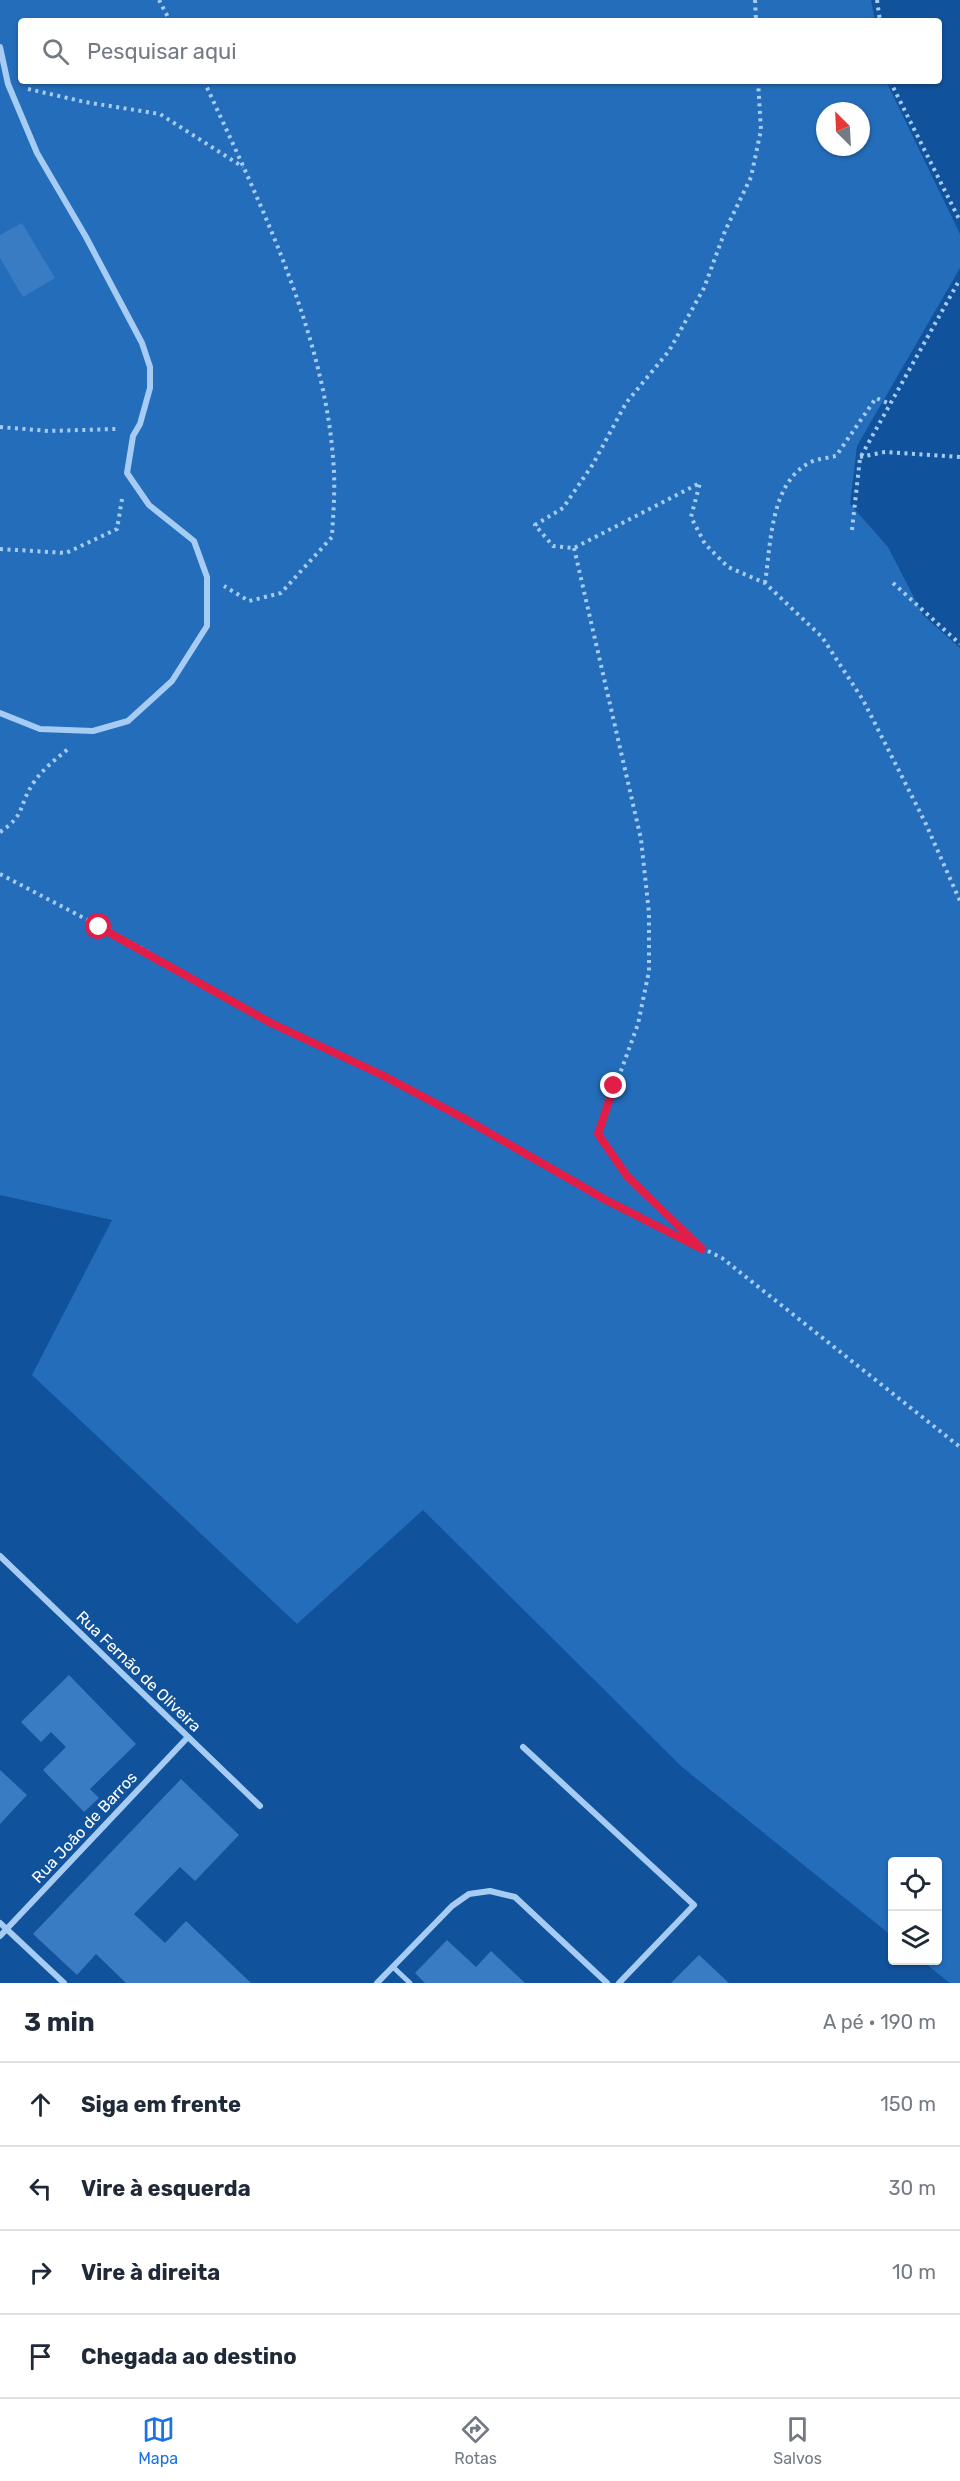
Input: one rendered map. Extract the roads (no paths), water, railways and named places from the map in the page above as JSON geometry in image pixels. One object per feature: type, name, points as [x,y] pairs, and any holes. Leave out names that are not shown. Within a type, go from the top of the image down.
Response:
[{"type":"street","points":[[0,47],[8,84],[37,153],[86,237],[142,343],[150,367],[150,388],[140,424],[133,436],[127,473],[149,504],[194,541],[207,577],[207,626],[172,681],[128,721],[93,732],[40,729],[0,713]]},
{"type":"street","name":"Rua Fernão de Oliveira","points":[[0,1556],[260,1806]]},
{"type":"street","name":"Rua João de Barros","points":[[0,1936],[188,1737]]},
{"type":"street","points":[[523,1747],[694,1905],[619,1983]]},
{"type":"street","points":[[377,1983],[452,1906],[469,1894],[490,1891],[515,1897],[607,1983]]},
{"type":"street","points":[[0,1923],[64,1983]]},
{"type":"street","points":[[393,1967],[410,1983]]}]
